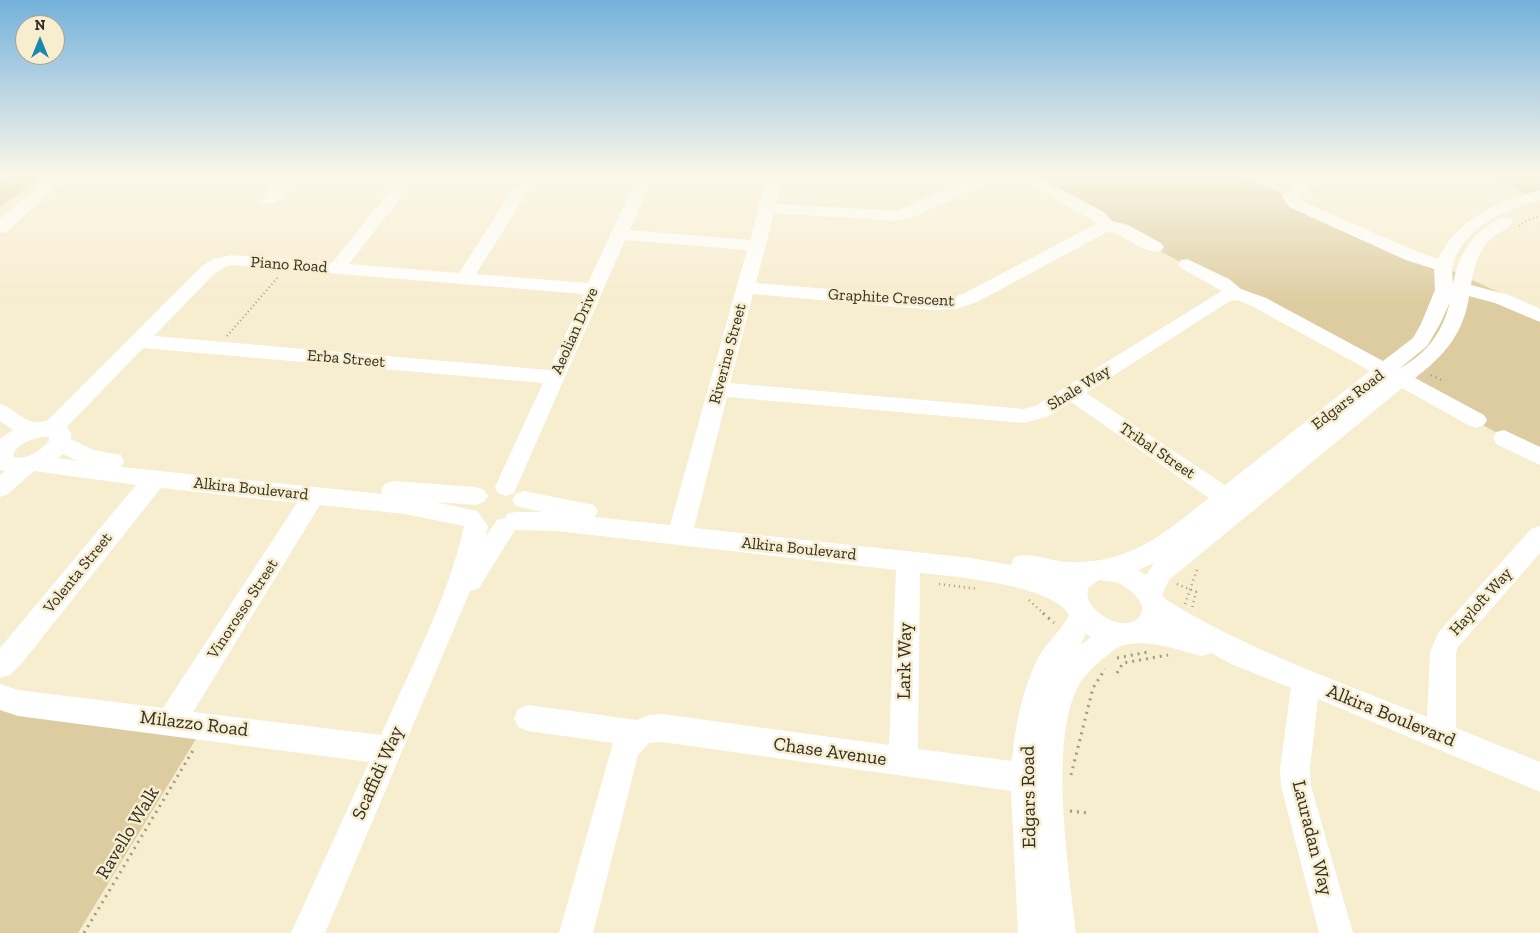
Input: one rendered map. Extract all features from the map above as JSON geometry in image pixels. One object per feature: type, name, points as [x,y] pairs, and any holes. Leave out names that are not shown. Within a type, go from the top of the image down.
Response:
[{"type":"street","points":[[0,228],[11,219]]},
{"type":"street","points":[[337,268],[376,219]]},
{"type":"street","points":[[464,278],[502,219]]},
{"type":"street","name":"Aeolian Drive","points":[[512,508],[555,377],[625,219]]},
{"type":"street","name":"Riverine Street","points":[[681,529],[764,219]]},
{"type":"street","points":[[1100,219],[1106,225],[1122,229],[1155,247]]},
{"type":"street","points":[[1328,219],[1412,256],[1443,266]]},
{"type":"street","name":"Edgars Road","points":[[1400,378],[1435,317],[1444,290],[1443,266],[1451,249],[1465,231],[1483,219]]},
{"type":"street","name":"Edgars Road","points":[[1096,572],[1140,559],[1163,547],[1233,503],[1400,378],[1427,360],[1447,335],[1454,318],[1461,288],[1462,272],[1469,255],[1479,240],[1496,226],[1512,219]]},
{"type":"street","name":"Graphite Crescent","points":[[746,288],[934,304],[956,303],[979,294],[1102,230],[1106,225]]},
{"type":"street","points":[[618,234],[757,246]]},
{"type":"street","name":"Piano Road","points":[[49,434],[208,270],[219,263],[232,260],[594,288]]},
{"type":"street","points":[[1187,264],[1223,283],[1235,293],[1259,302],[1476,420]]},
{"type":"street","points":[[1461,288],[1502,298],[1540,316]]},
{"type":"street","name":"Shale Way","points":[[719,389],[1009,416],[1033,415],[1072,393],[1225,296],[1235,293]]},
{"type":"street","name":"Erba Street","points":[[138,341],[555,377]]},
{"type":"street","name":"Tribal Street","points":[[1072,393],[1233,503]]},
{"type":"street","name":"Alkira Boulevard","points":[[0,411],[22,426],[49,434],[90,458],[449,495],[474,513]]},
{"type":"street","points":[[0,488],[12,458],[16,438],[49,434],[50,454],[12,458]]},
{"type":"street","points":[[1504,438],[1540,457]]},
{"type":"street","name":"Alkira Boulevard","points":[[12,458],[154,480],[474,513]]},
{"type":"street","name":"Volenta Street","points":[[0,666],[18,647],[154,480]]},
{"type":"street","points":[[491,488],[512,508],[490,530],[474,513],[491,488]]},
{"type":"street","name":"Vinorosso Street","points":[[171,721],[314,496]]},
{"type":"street","name":"Edgars Road","points":[[1035,933],[1025,778],[1030,729],[1039,689],[1050,663],[1099,633],[1152,621],[1151,600],[1160,573],[1233,503]]},
{"type":"street","name":"Alkira Boulevard","points":[[512,508],[557,522],[681,529],[969,554],[1010,560],[1056,572],[1117,572],[1130,577],[1177,630]]},
{"type":"street","name":"Scaffidi Way","points":[[449,613],[512,508]]},
{"type":"street","name":"Scaffidi Way","points":[[308,933],[449,613],[470,556],[474,513]]},
{"type":"street","name":"Alkira Boulevard","points":[[681,529],[909,568],[971,568],[1024,578],[1051,588],[1099,633],[1177,630],[1540,777]]},
{"type":"street","name":"Hayloft Way","points":[[1441,737],[1443,653],[1447,641],[1540,536]]},
{"type":"street","name":"Lark Way","points":[[903,762],[909,568]]},
{"type":"street","points":[[1096,572],[1080,579],[1075,588],[1099,633]]},
{"type":"street","name":"Edgars Road","points":[[1059,933],[1049,809],[1050,744],[1054,720],[1065,685],[1099,633]]},
{"type":"street","name":"Lauradan Way","points":[[1306,682],[1295,768],[1296,786],[1336,933]]},
{"type":"street","name":"Milazzo Road","points":[[0,697],[18,703],[388,750]]},
{"type":"street","name":"Chase Avenue","points":[[528,718],[636,733],[649,728],[662,728],[1025,778]]},
{"type":"street","points":[[576,933],[624,751],[636,733]]},
{"type":"path","points":[[1515,228],[1532,219]]},
{"type":"path","points":[[216,348],[288,265]]},
{"type":"path","points":[[1400,378],[1437,368]]},
{"type":"path","points":[[1022,596],[1054,623],[1172,648],[1197,568],[1204,562]]},
{"type":"path","points":[[909,568],[934,583],[985,590]]},
{"type":"path","points":[[1071,783],[1074,760],[1093,688],[1099,633]]},
{"type":"path","name":"Ravello Walk","points":[[84,933],[195,747]]},
{"type":"path","points":[[1071,804],[1073,821]]},
{"type":"path","points":[[1072,811],[1088,813]]},
{"type":"shaded area","points":[[1100,219],[1337,219],[1540,311],[1540,456]]},
{"type":"shaded area","points":[[0,706],[199,734],[78,933],[0,933]]}]
